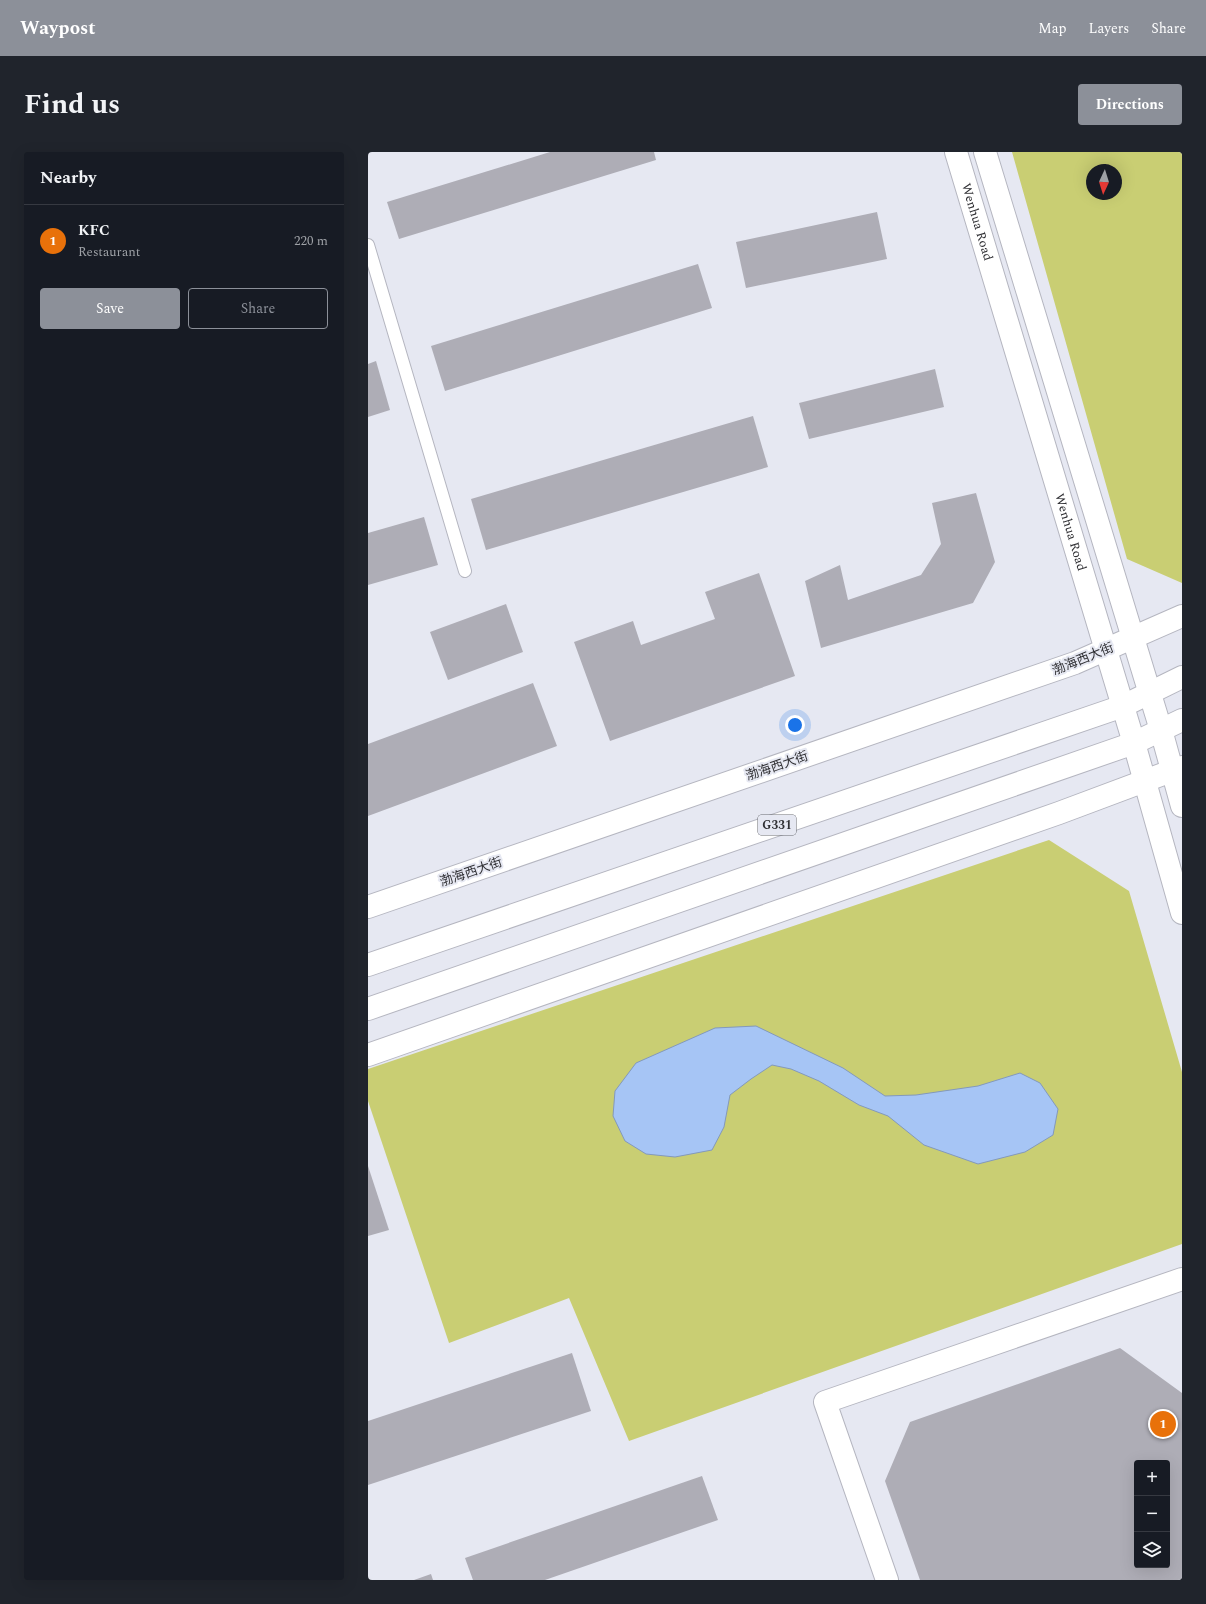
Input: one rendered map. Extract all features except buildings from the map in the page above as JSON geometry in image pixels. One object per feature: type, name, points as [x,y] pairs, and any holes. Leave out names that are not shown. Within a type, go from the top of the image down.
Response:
[{"type":"main road","name":"Wenhua Road","points":[[956,152],[1134,743],[1182,913]]},
{"type":"main road","points":[[985,152],[1149,693],[1161,730],[1177,769],[1182,806]]},
{"type":"main road","name":"渤海西大街","points":[[368,907],[1028,680],[1075,663],[1182,616]]},
{"type":"main road","name":"G331","points":[[368,965],[1123,706],[1182,677]]},
{"type":"main road","points":[[368,1009],[1134,743],[1182,720]]},
{"type":"main road","points":[[368,1055],[1044,818],[1177,769]]},
{"type":"main road","points":[[887,1580],[825,1402],[1182,1279]]},
{"type":"lane","points":[[368,245],[465,570]]},
{"type":"green space","points":[[1012,152],[1182,152],[1182,583],[1127,559]]},
{"type":"green space","points":[[1049,840],[1129,891],[1182,1072],[1182,1244],[629,1441],[569,1298],[449,1343],[368,1101],[368,1069]]},
{"type":"water","points":[[756,1026],[843,1068],[885,1096],[916,1095],[978,1086],[1020,1073],[1040,1083],[1058,1109],[1053,1135],[1025,1152],[978,1164],[924,1145],[888,1116],[859,1105],[819,1081],[791,1069],[772,1065],[730,1095],[724,1127],[712,1150],[675,1157],[646,1154],[625,1141],[613,1116],[615,1091],[636,1063],[715,1028]]},
{"type":"place","name":"KFC","points":[[1163,1424]]}]
